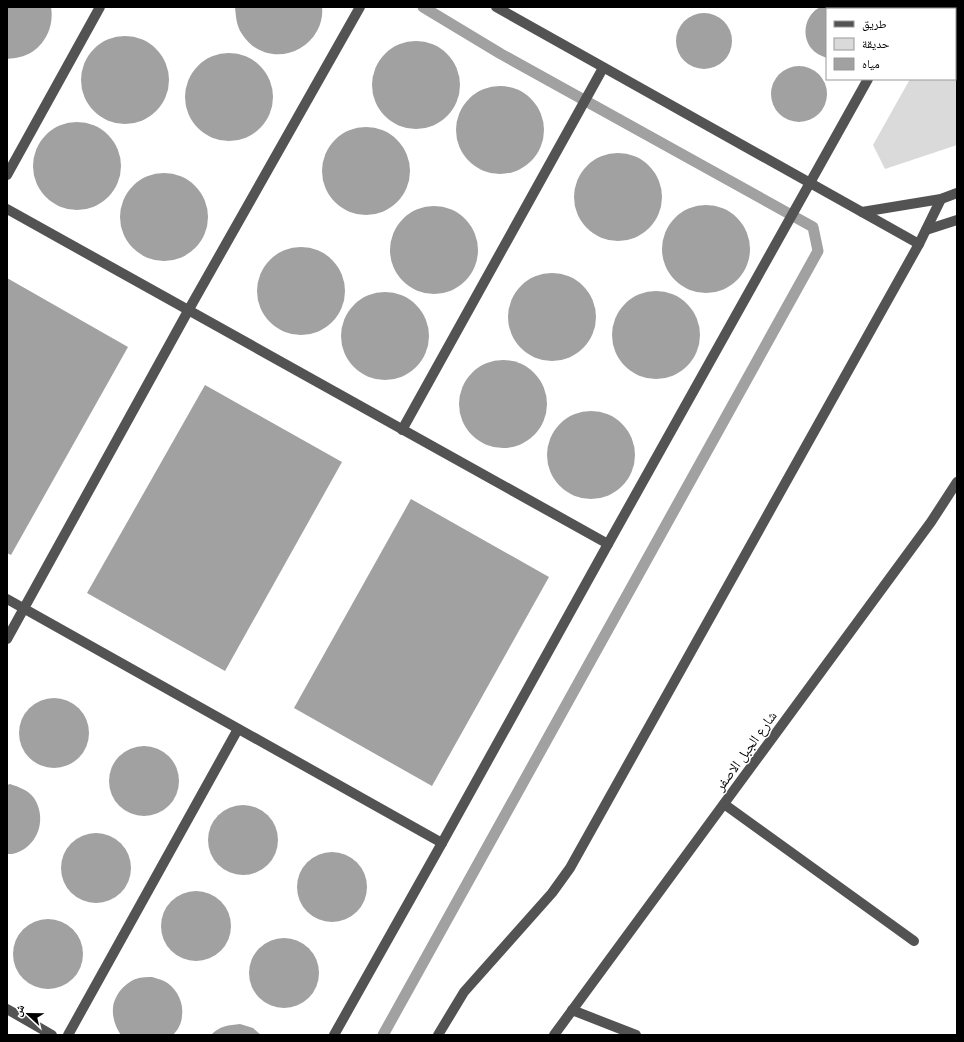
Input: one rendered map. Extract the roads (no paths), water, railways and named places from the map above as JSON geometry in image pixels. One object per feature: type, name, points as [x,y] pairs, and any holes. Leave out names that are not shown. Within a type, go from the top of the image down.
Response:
[{"type":"street","points":[[7,175],[100,7]]},
{"type":"street","points":[[7,639],[188,311],[360,7]]},
{"type":"street","points":[[496,7],[919,244]]},
{"type":"street","points":[[402,430],[603,68]]},
{"type":"street","points":[[334,1035],[867,80]]},
{"type":"street","points":[[862,212],[941,199],[957,193]]},
{"type":"street","points":[[438,1035],[464,992],[552,893],[570,868],[919,244],[941,199]]},
{"type":"street","points":[[7,209],[608,544]]},
{"type":"street","points":[[926,230],[957,220]]},
{"type":"street","name":"شارع الجبل الاصفر","points":[[554,1035],[931,522],[957,482]]},
{"type":"street","points":[[7,600],[442,843]]},
{"type":"street","points":[[68,1035],[238,729]]},
{"type":"street","points":[[724,804],[914,941]]},
{"type":"street","points":[[7,1009],[52,1035]]},
{"type":"street","points":[[572,1010],[636,1035]]},
{"type":"water","points":[[7,7],[51,7],[52,13],[48,32],[42,43],[26,55],[7,59]]},
{"type":"water","points":[[235,7],[322,7],[322,13],[317,31],[310,41],[301,48],[280,54],[259,50],[250,43],[242,34],[239,27]]},
{"type":"water","points":[[820,7],[848,8],[826,8],[826,58],[818,54],[811,48],[806,37],[805,31],[808,20]]},
{"type":"water","points":[[704,13],[715,15],[724,21],[730,30],[732,41],[730,52],[724,61],[715,67],[704,69],[693,67],[684,61],[678,52],[676,41],[678,30],[684,21],[693,15]]},
{"type":"water","points":[[125,36],[142,40],[156,49],[165,63],[169,80],[165,97],[156,111],[142,120],[125,124],[108,120],[94,111],[85,97],[81,80],[85,63],[94,49],[108,40]]},
{"type":"water","points":[[416,41],[433,45],[447,54],[456,68],[460,85],[456,102],[447,116],[433,125],[416,129],[399,125],[385,116],[376,102],[372,85],[376,68],[385,54],[399,45]]},
{"type":"water","points":[[229,53],[246,57],[260,66],[269,80],[273,97],[269,114],[260,128],[246,137],[229,141],[212,137],[198,128],[189,114],[185,97],[189,80],[198,66],[212,57]]},
{"type":"water","points":[[799,66],[810,68],[819,74],[825,83],[827,94],[825,105],[819,114],[810,120],[799,122],[788,120],[779,114],[773,105],[771,94],[773,83],[779,74],[788,68]]},
{"type":"water","points":[[500,86],[517,90],[531,99],[540,113],[544,130],[540,147],[531,161],[517,170],[500,174],[483,170],[469,161],[460,147],[456,130],[460,113],[469,99],[483,90]]},
{"type":"water","points":[[77,122],[94,126],[108,135],[117,149],[121,166],[117,183],[108,197],[94,206],[77,210],[60,206],[46,197],[37,183],[33,166],[37,149],[46,135],[60,126]]},
{"type":"water","points":[[366,127],[383,131],[397,140],[406,154],[410,171],[406,188],[397,202],[383,211],[366,215],[349,211],[335,202],[326,188],[322,171],[326,154],[335,140],[349,131]]},
{"type":"water","points":[[618,153],[635,157],[649,166],[658,180],[662,197],[658,214],[649,228],[635,237],[618,241],[601,237],[587,228],[578,214],[574,197],[578,180],[587,166],[601,157]]},
{"type":"water","points":[[164,173],[181,177],[195,186],[204,200],[208,217],[204,234],[195,248],[181,257],[164,261],[147,257],[133,248],[124,234],[120,217],[124,200],[133,186],[147,177]]},
{"type":"water","points":[[706,205],[723,209],[737,218],[746,232],[750,249],[746,266],[737,280],[723,289],[706,293],[689,289],[675,280],[666,266],[662,249],[666,232],[675,218],[689,209]]},
{"type":"water","points":[[434,206],[451,210],[465,219],[474,233],[478,250],[474,267],[465,281],[451,290],[434,294],[417,290],[403,281],[394,267],[390,250],[394,233],[403,219],[417,210]]},
{"type":"water","points":[[301,247],[318,251],[332,260],[341,274],[345,291],[341,308],[332,322],[318,331],[301,335],[284,331],[270,322],[261,308],[257,291],[261,274],[270,260],[284,251]]},
{"type":"water","points":[[552,273],[569,277],[583,286],[592,300],[596,317],[592,334],[583,348],[569,357],[552,361],[535,357],[521,348],[512,334],[508,317],[512,300],[521,286],[535,277]]},
{"type":"water","points":[[7,278],[128,347],[11,555],[7,553]]},
{"type":"water","points":[[656,291],[673,295],[687,304],[696,318],[700,335],[696,352],[687,366],[673,375],[656,379],[639,375],[625,366],[616,352],[612,335],[616,318],[625,304],[639,295]]},
{"type":"water","points":[[385,292],[402,296],[416,305],[425,319],[429,336],[425,353],[416,367],[402,376],[385,380],[368,376],[354,367],[345,353],[341,336],[345,319],[354,305],[368,296]]},
{"type":"water","points":[[503,360],[520,364],[534,373],[543,387],[547,404],[543,421],[534,435],[520,444],[503,448],[486,444],[472,435],[463,421],[459,404],[463,387],[472,373],[486,364]]},
{"type":"water","points":[[205,385],[342,462],[225,671],[87,593]]},
{"type":"water","points":[[591,411],[608,415],[622,424],[631,438],[635,455],[631,472],[622,486],[608,495],[591,499],[574,495],[560,486],[551,472],[547,455],[551,438],[560,424],[574,415]]},
{"type":"water","points":[[411,499],[549,577],[432,786],[294,708]]},
{"type":"water","points":[[54,698],[67,701],[79,708],[86,720],[89,733],[86,746],[79,758],[67,765],[54,768],[41,765],[29,758],[22,746],[19,733],[22,720],[29,708],[41,701]]},
{"type":"water","points":[[144,746],[157,749],[169,756],[176,768],[179,781],[176,794],[169,806],[157,813],[144,816],[131,813],[119,806],[112,794],[109,781],[112,768],[119,756],[131,749]]},
{"type":"water","points":[[10,784],[32,795],[38,806],[40,822],[35,837],[30,844],[16,853],[7,854],[7,785]]},
{"type":"water","points":[[243,805],[256,808],[268,815],[275,827],[278,840],[275,853],[268,865],[256,872],[243,875],[230,872],[218,865],[211,853],[208,840],[211,827],[218,815],[230,808]]},
{"type":"water","points":[[96,833],[109,836],[121,843],[128,855],[131,868],[128,881],[121,893],[109,900],[96,903],[83,900],[71,893],[64,881],[61,868],[64,855],[71,843],[83,836]]},
{"type":"water","points":[[332,852],[345,855],[357,862],[364,874],[367,887],[364,900],[357,912],[345,919],[332,922],[319,919],[307,912],[300,900],[297,887],[300,874],[307,862],[319,855]]},
{"type":"water","points":[[196,891],[209,894],[221,901],[228,913],[231,926],[228,939],[221,951],[209,958],[196,961],[183,958],[171,951],[164,939],[161,926],[164,913],[171,901],[183,894]]},
{"type":"water","points":[[48,919],[61,922],[73,929],[80,941],[83,954],[80,967],[73,979],[61,986],[48,989],[35,986],[23,979],[16,967],[13,954],[16,941],[23,929],[35,922]]},
{"type":"water","points":[[284,938],[297,941],[309,948],[316,960],[319,973],[316,986],[309,998],[297,1005],[284,1008],[271,1005],[259,998],[252,986],[249,973],[252,960],[259,948],[271,941]]},
{"type":"water","points":[[144,977],[152,977],[162,980],[168,984],[178,995],[182,1005],[182,1018],[177,1031],[173,1035],[121,1035],[116,1026],[113,1015],[114,1003],[118,994],[125,985],[134,980]]},
{"type":"water","points":[[240,1024],[253,1028],[261,1035],[211,1035],[221,1028]]},
{"type":"waterway","points":[[383,1035],[818,251],[813,227],[501,54],[423,7]]}]
